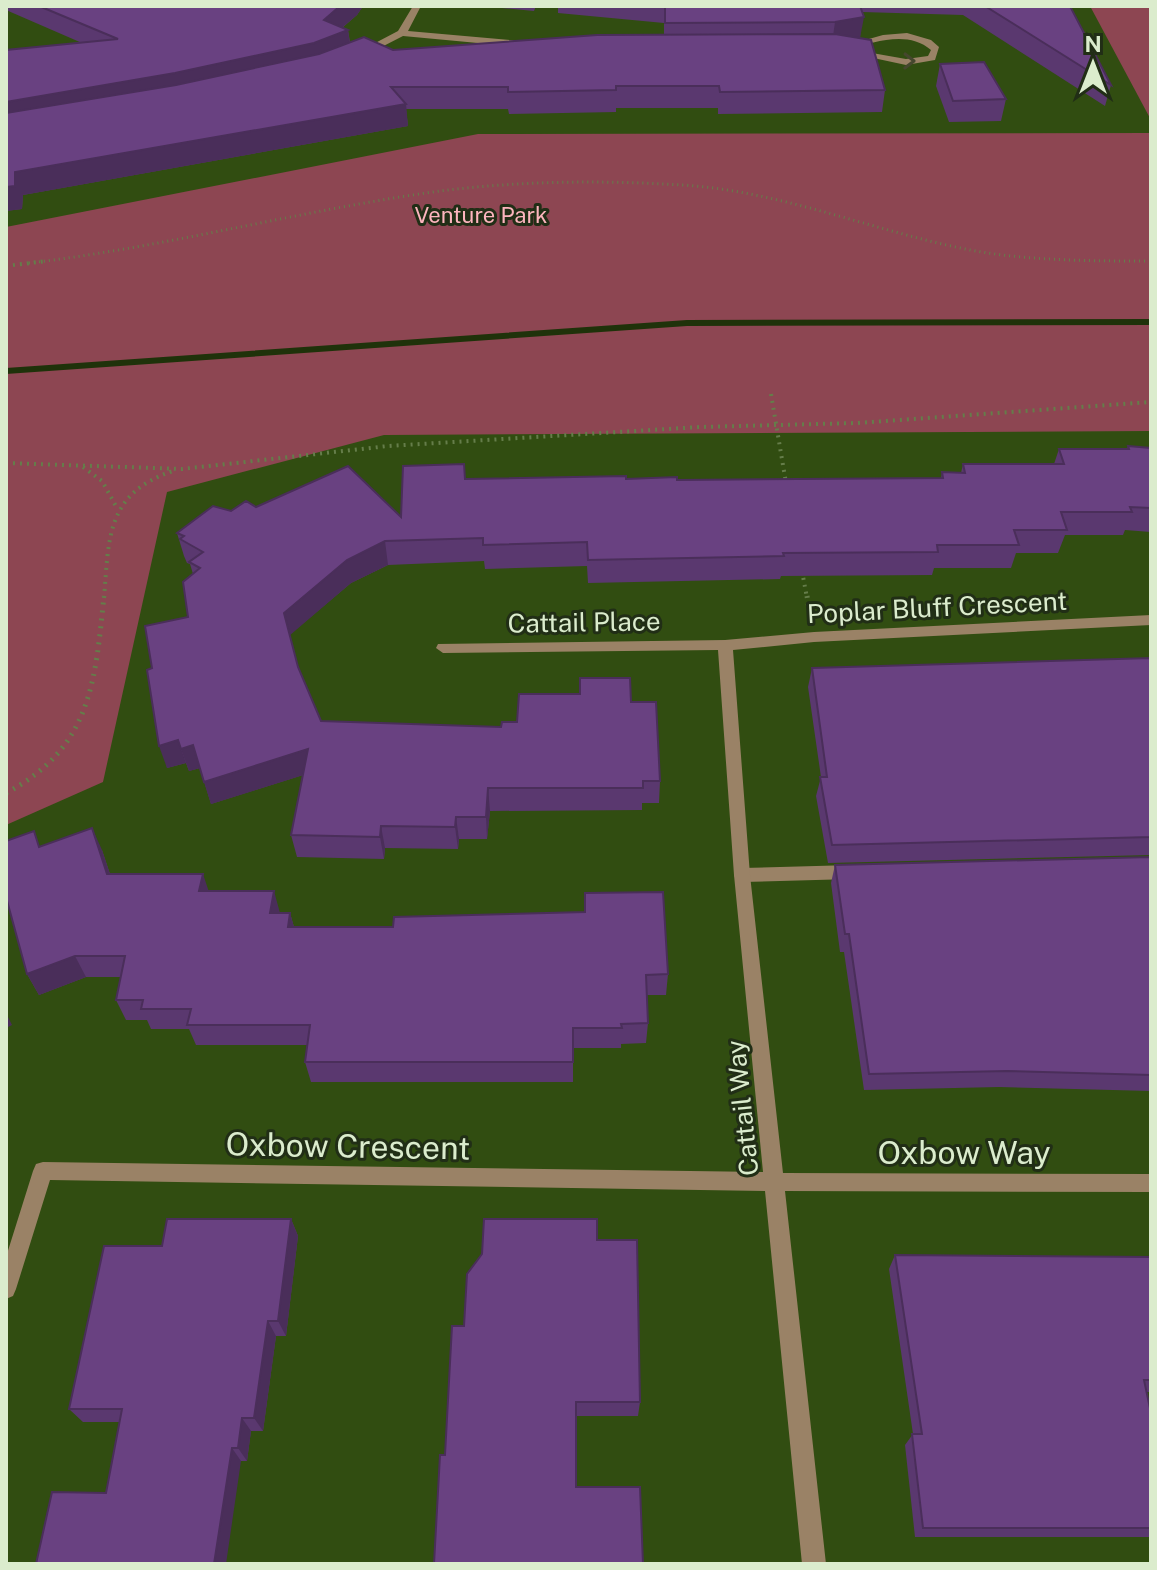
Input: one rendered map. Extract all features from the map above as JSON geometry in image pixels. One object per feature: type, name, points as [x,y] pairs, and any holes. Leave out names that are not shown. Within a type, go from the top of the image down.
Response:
[{"type":"street","points":[[402,33],[417,6]]},
{"type":"street","points":[[357,55],[402,33],[535,46]]},
{"type":"street","points":[[908,36],[927,41],[936,49],[932,58],[906,62],[832,49],[908,36]]},
{"type":"street","name":"Poplar Bluff Crescent","points":[[725,645],[814,637],[1151,620]]},
{"type":"street","name":"Cattail Place","points":[[443,648],[725,645]]},
{"type":"street","name":"Cattail Way","points":[[725,645],[742,875],[814,1564]]},
{"type":"street","points":[[742,875],[868,872]]},
{"type":"street","name":"Oxbow Crescent","points":[[6,1289],[43,1171],[776,1182]]},
{"type":"street","name":"Oxbow Way","points":[[776,1182],[1151,1183]]},
{"type":"path","points":[[6,266],[75,259],[245,230],[406,196],[472,189],[580,185],[685,185],[784,200],[971,250],[1066,261],[1151,261]]},
{"type":"path","points":[[771,394],[786,486]]},
{"type":"path","points":[[6,793],[24,784],[71,739],[86,703],[110,531],[117,508],[133,490],[155,476],[182,469],[388,446],[1151,402]]},
{"type":"path","points":[[6,463],[182,469]]},
{"type":"path","points":[[81,465],[102,481],[117,508]]},
{"type":"path","points":[[800,562],[814,637]]},
{"type":"green space","points":[[1090,6],[1151,6],[1151,120]]},
{"type":"green space","name":"Venture Park","points":[[1151,133],[1151,431],[384,435],[167,492],[103,782],[6,825],[6,227],[478,134]]},
{"type":"building","points":[[39,6],[340,6],[324,20],[348,30],[314,43],[175,73],[6,102],[6,50],[118,39]]},
{"type":"building","points":[[665,6],[860,6],[864,17],[835,22],[665,23]]},
{"type":"building","points":[[985,6],[1069,6],[1111,85]]},
{"type":"building","points":[[835,34],[871,40],[885,90],[720,92],[719,86],[616,86],[616,90],[508,92],[508,87],[391,87],[406,104],[15,172],[15,186],[6,187],[6,113],[176,85],[319,54],[364,37],[393,50],[597,35]]},
{"type":"building","points":[[984,62],[1006,99],[953,101],[940,64]]},
{"type":"building","points":[[1128,446],[1151,448],[1151,508],[1130,507],[1132,512],[1061,512],[1067,530],[1014,530],[1019,545],[937,545],[938,552],[783,553],[784,556],[588,560],[587,542],[483,545],[483,538],[385,541],[347,560],[284,613],[298,667],[321,721],[501,727],[502,722],[517,722],[519,694],[580,694],[580,678],[630,678],[631,702],[656,702],[660,781],[643,781],[643,788],[488,788],[486,817],[456,817],[455,827],[381,826],[380,837],[291,835],[308,749],[204,782],[193,745],[181,749],[178,740],[159,746],[147,670],[152,668],[145,626],[188,617],[183,582],[200,568],[189,562],[203,552],[180,539],[184,536],[177,533],[213,506],[231,511],[246,501],[256,507],[348,466],[401,517],[403,466],[464,464],[465,479],[626,476],[626,479],[677,477],[677,480],[943,478],[942,472],[965,473],[963,464],[1064,464],[1059,449],[1129,449]]},
{"type":"building","points":[[1151,658],[1151,837],[832,845],[820,777],[827,777],[812,668]]},
{"type":"building","points":[[92,828],[107,874],[203,874],[199,891],[274,891],[270,913],[290,913],[288,927],[393,927],[394,917],[585,912],[585,893],[663,892],[668,974],[646,975],[648,1023],[621,1024],[622,1028],[573,1028],[573,1062],[305,1062],[310,1025],[187,1025],[191,1009],[141,1009],[143,1000],[116,1000],[125,956],[75,956],[27,974],[6,897],[6,841],[34,831],[39,847]]},
{"type":"building","points":[[1151,857],[1151,1075],[1007,1071],[869,1074],[849,934],[845,934],[835,865]]},
{"type":"building","points":[[167,1219],[291,1219],[278,1321],[268,1321],[254,1418],[242,1418],[238,1448],[232,1448],[214,1564],[36,1564],[52,1492],[106,1493],[122,1409],[69,1409],[104,1246],[162,1246]]},
{"type":"building","points":[[484,1219],[597,1219],[597,1240],[637,1240],[640,1402],[576,1402],[576,1487],[640,1487],[643,1564],[434,1564],[440,1455],[445,1455],[452,1326],[464,1326],[467,1274],[482,1254]]},
{"type":"building","points":[[895,1255],[1151,1257],[1151,1380],[1144,1380],[1151,1413],[1151,1528],[923,1528],[912,1434],[922,1434]]},
{"type":"waterway","points":[[6,371],[687,323],[1151,322]]}]
